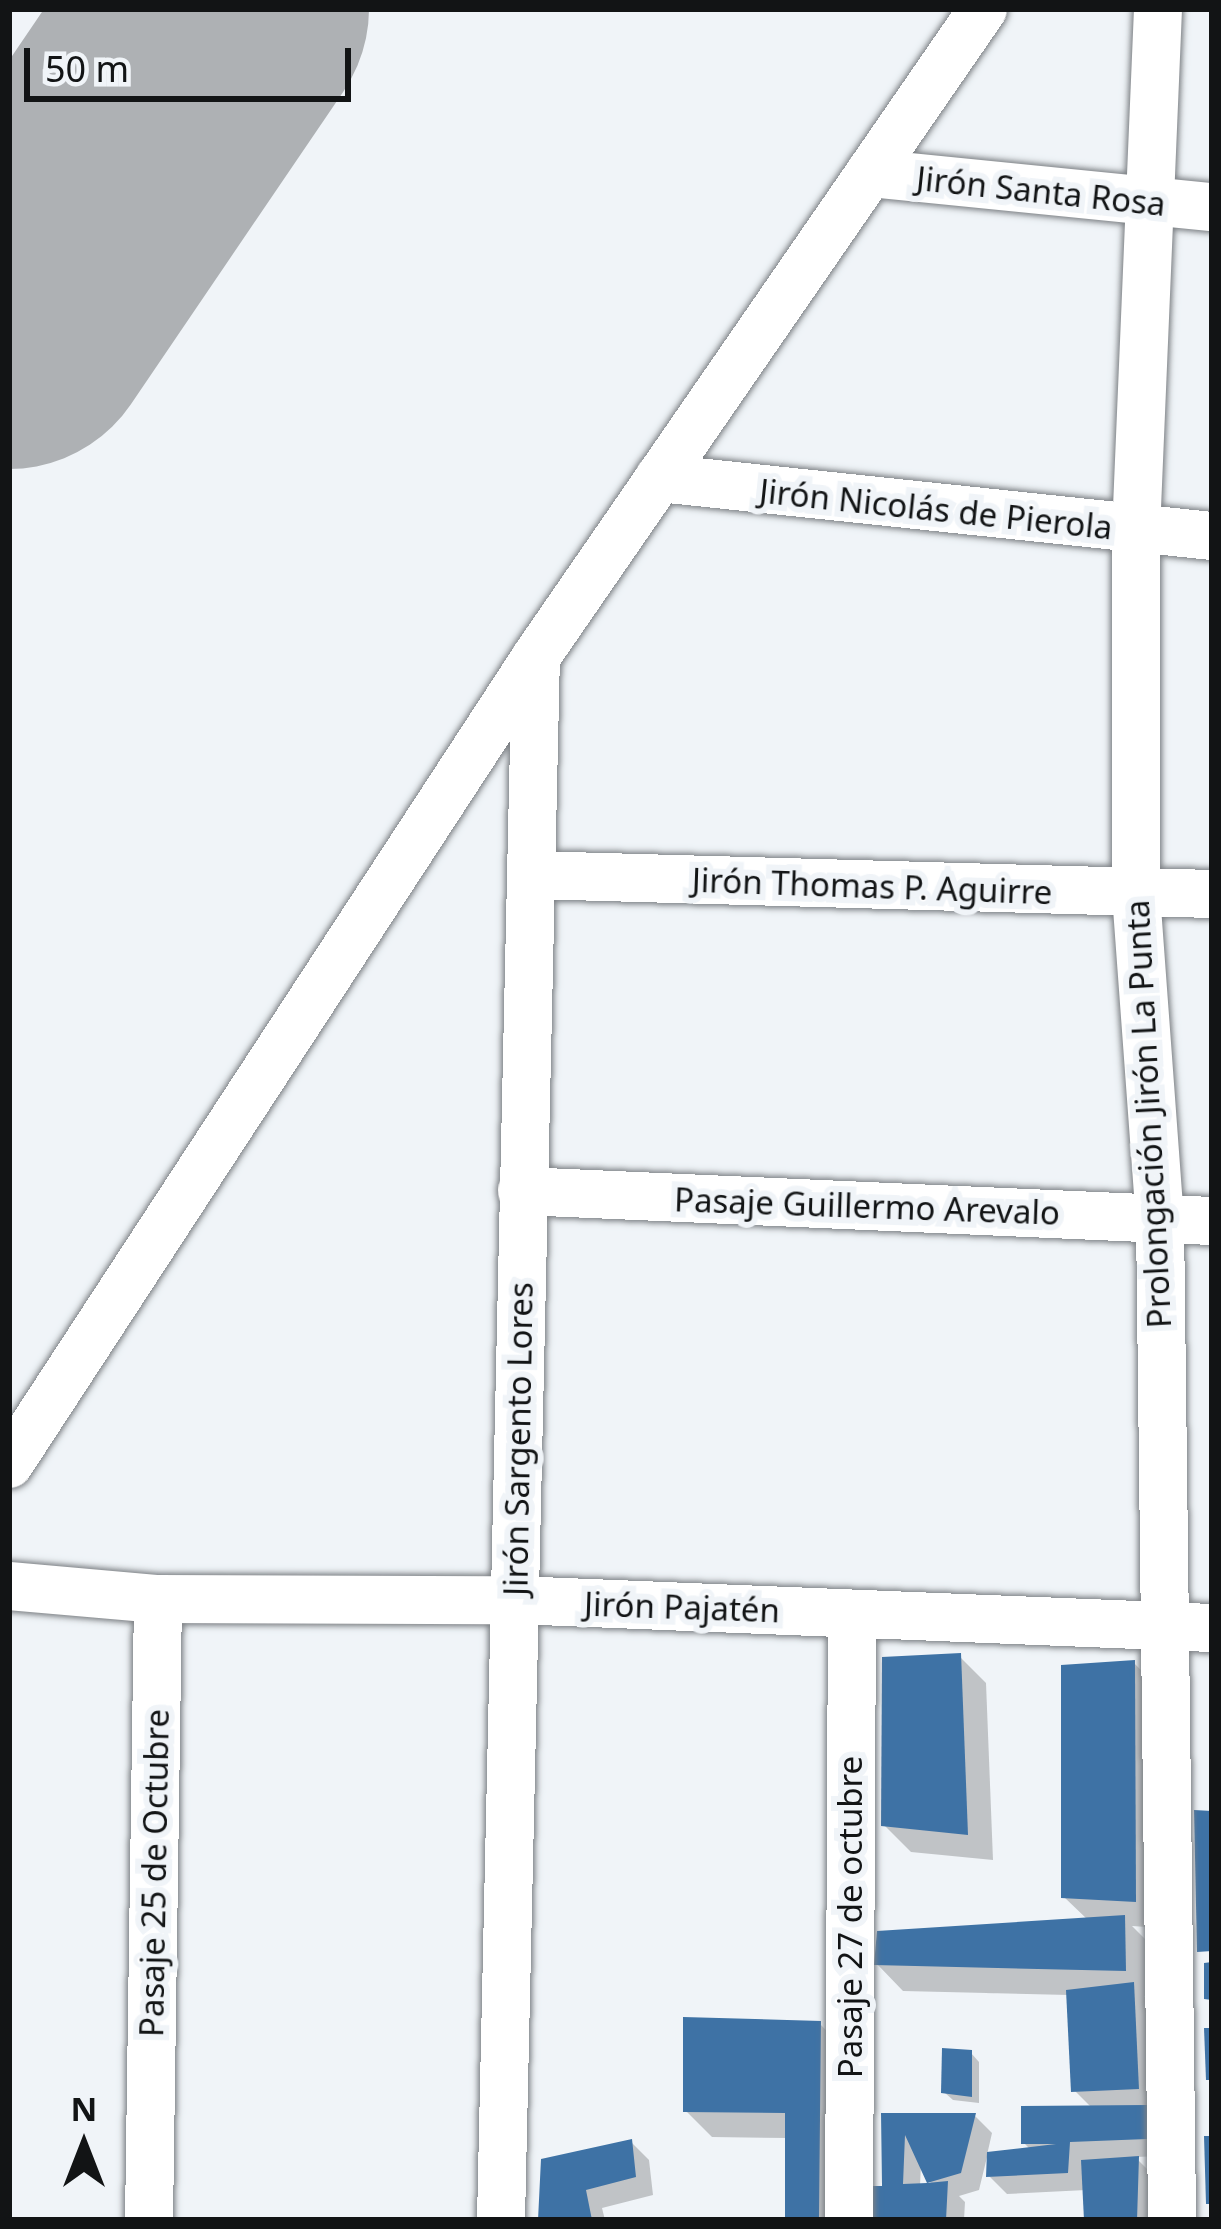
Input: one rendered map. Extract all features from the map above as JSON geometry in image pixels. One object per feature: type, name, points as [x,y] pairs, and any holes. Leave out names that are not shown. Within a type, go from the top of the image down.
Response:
[{"type":"street","points":[[9,1464],[536,657],[983,9]]},
{"type":"street","name":"Prolongación Jirón La Punta","points":[[1158,9],[1136,531],[1136,894],[1160,1218],[1172,2220]]},
{"type":"street","name":"Jirón Santa Rosa","points":[[870,173],[1212,207]]},
{"type":"street","name":"Jirón Nicolás de Pierola","points":[[659,478],[1212,536]]},
{"type":"street","name":"Jirón Sargento Lores","points":[[501,2220],[536,657]]},
{"type":"street","name":"Jirón Thomas P. Aguirre","points":[[532,875],[1212,894]]},
{"type":"street","name":"Pasaje Guillermo Arevalo","points":[[522,1191],[1212,1221]]},
{"type":"street","name":"Jirón Pajatén","points":[[9,1586],[158,1599],[515,1600],[1212,1628]]},
{"type":"street","name":"Pasaje 25 de Octubre","points":[[149,2220],[158,1599]]},
{"type":"street","name":"Pasaje 27 de octubre","points":[[849,2220],[852,1615]]},
{"type":"building","points":[[961,1653],[968,1835],[881,1826],[882,1657]]},
{"type":"building","points":[[1135,1660],[1136,1902],[1061,1898],[1061,1665]]},
{"type":"building","points":[[1194,1810],[1212,1811],[1212,1951],[1197,1952]]},
{"type":"building","points":[[1125,1915],[1126,1971],[874,1965],[877,1931]]},
{"type":"building","points":[[1212,1962],[1212,2000],[1204,1999],[1204,1963]]},
{"type":"building","points":[[1134,1982],[1139,2089],[1071,2092],[1066,1990]]},
{"type":"building","points":[[683,2017],[821,2021],[819,2219],[785,2220],[785,2113],[683,2112]]},
{"type":"building","points":[[1204,2028],[1212,2028],[1212,2080],[1206,2080]]},
{"type":"building","points":[[942,2048],[972,2050],[972,2097],[941,2093]]},
{"type":"building","points":[[1147,2105],[1147,2139],[1070,2142],[1068,2173],[986,2177],[987,2152],[1056,2144],[1021,2144],[1021,2106]]},
{"type":"building","points":[[881,2113],[976,2113],[961,2173],[927,2183],[948,2181],[946,2220],[870,2220],[869,2186],[882,2186]],"holes":[[[905,2135],[927,2183],[903,2184]]]},
{"type":"building","points":[[1204,2136],[1212,2136],[1212,2204],[1206,2204]]},
{"type":"building","points":[[632,2139],[636,2177],[586,2190],[592,2220],[538,2220],[541,2159]]},
{"type":"building","points":[[1139,2156],[1137,2220],[1084,2220],[1081,2160]]},
{"type":"runway","points":[[9,322],[222,9]]}]
